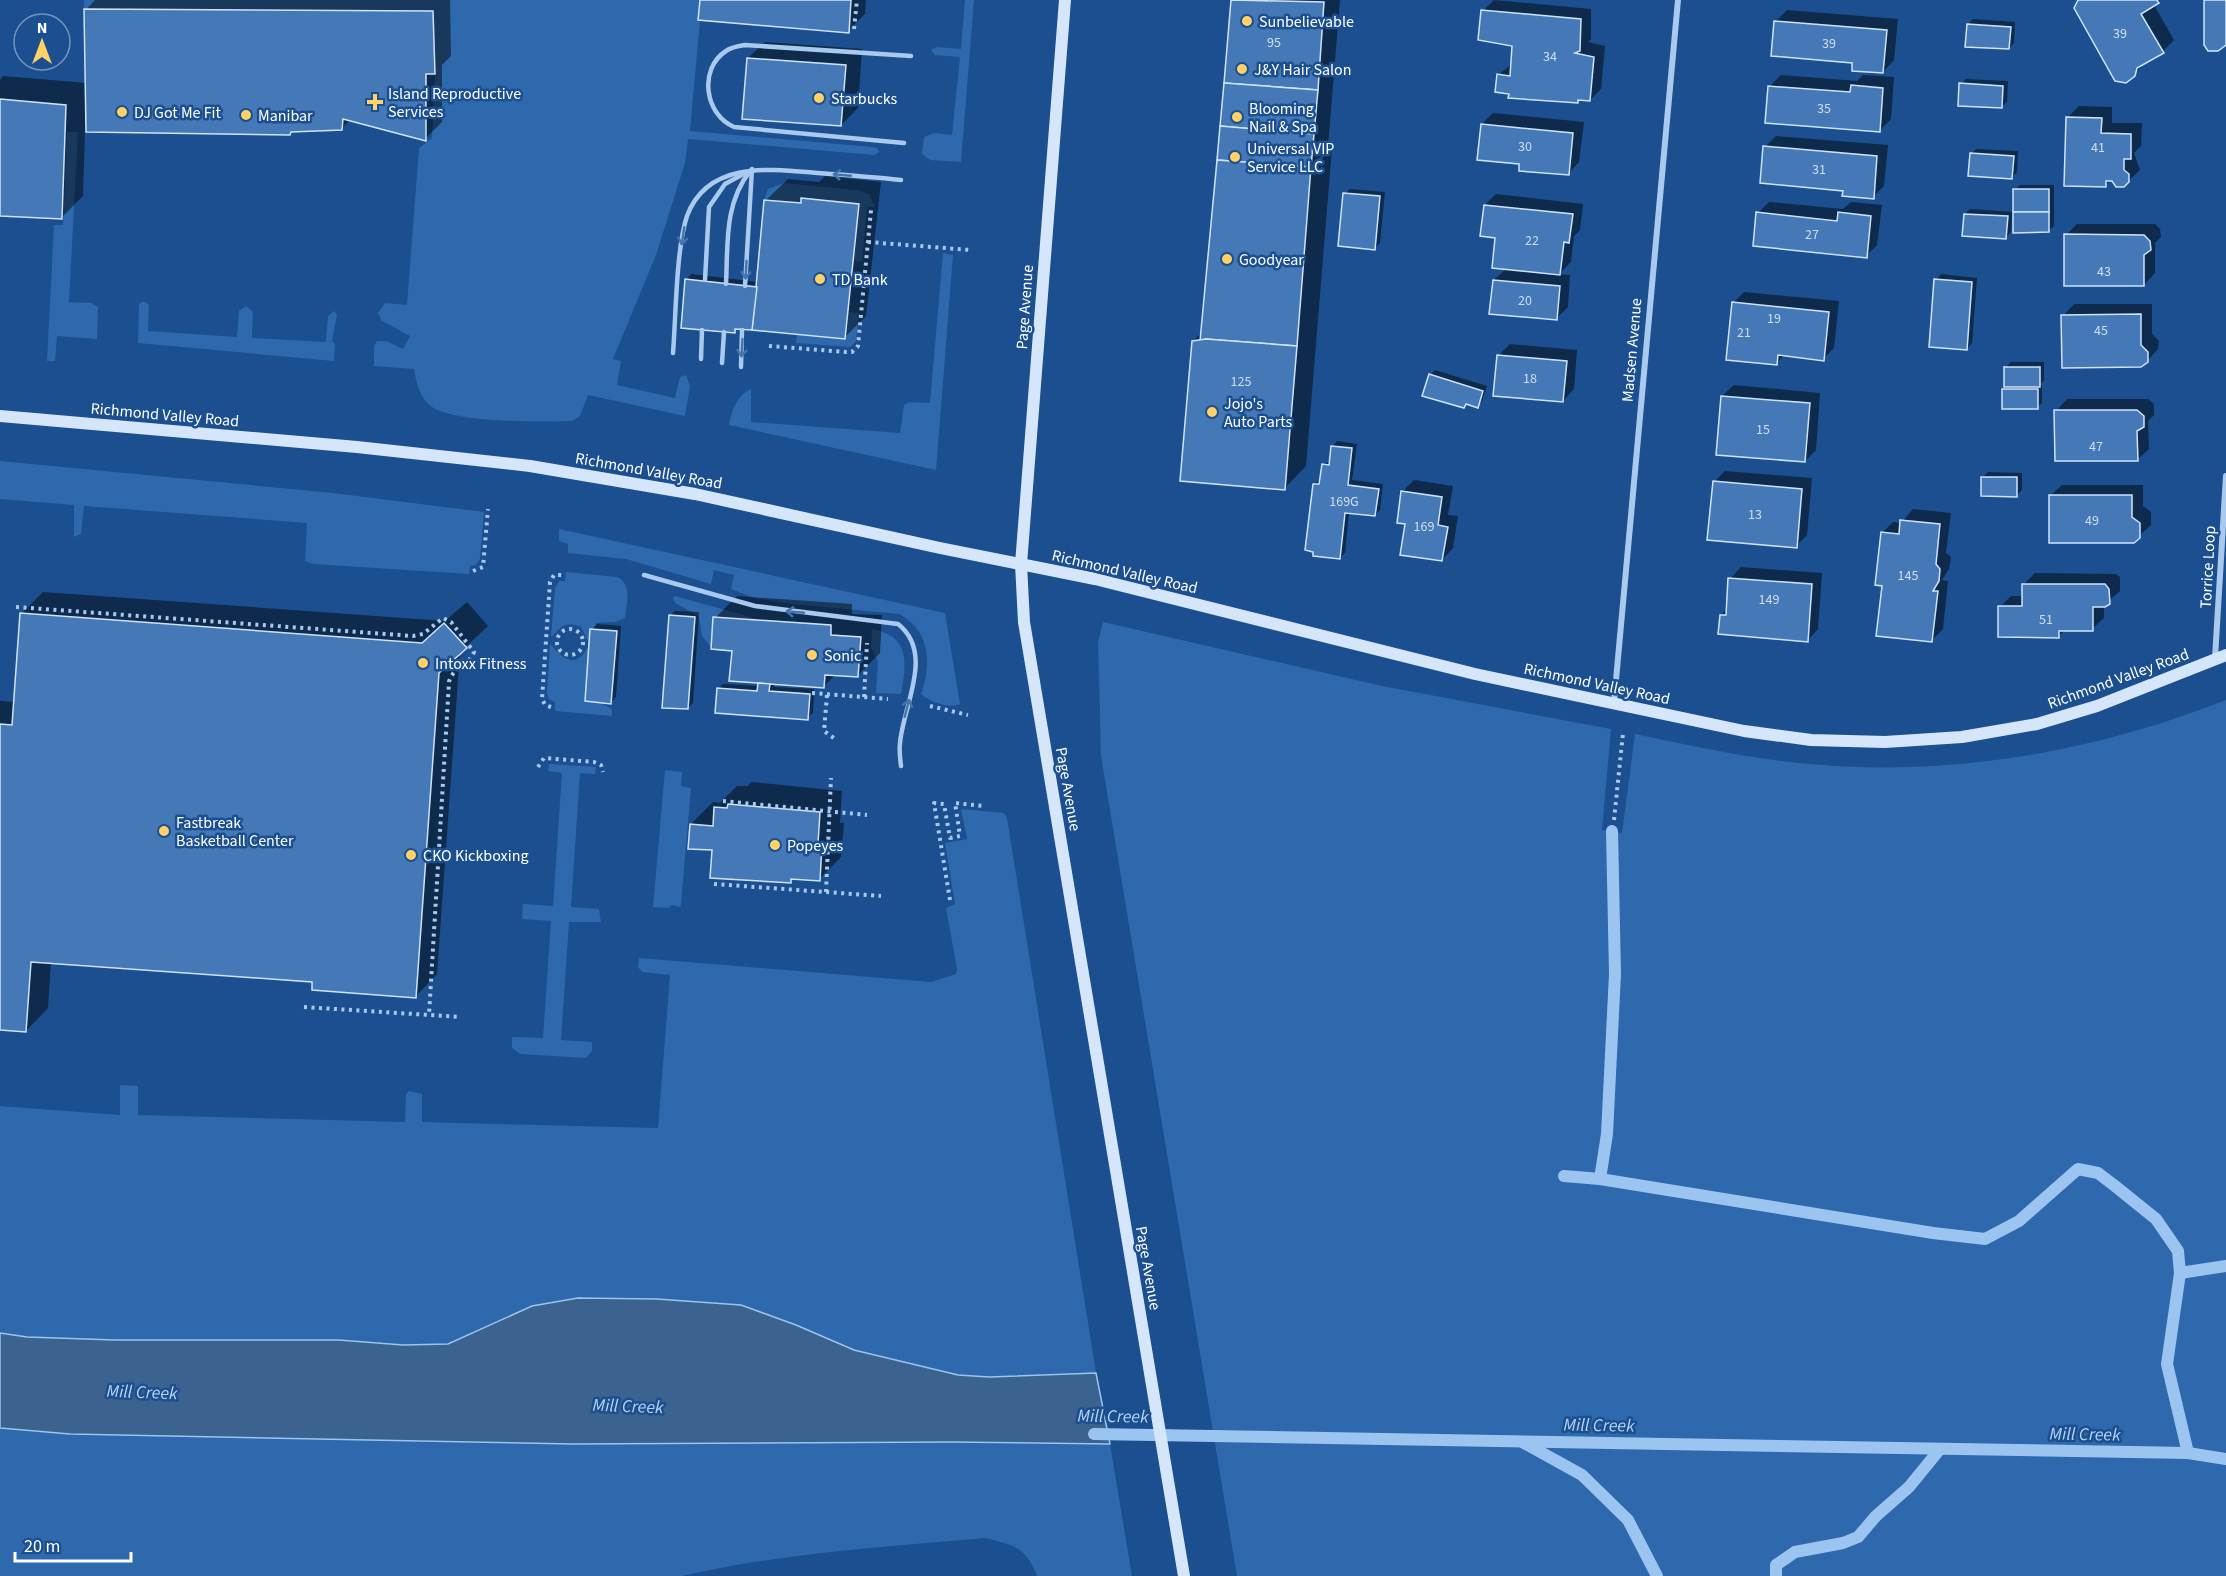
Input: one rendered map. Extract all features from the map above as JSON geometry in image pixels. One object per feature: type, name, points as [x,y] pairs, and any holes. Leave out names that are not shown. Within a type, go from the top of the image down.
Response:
[{"type":"street","name":"Page Avenue","points":[[1065,0],[1021,564],[1024,622],[1184,1576]]},
{"type":"street","name":"Madsen Avenue","points":[[1620,704],[1678,0]]},
{"type":"street","name":"Richmond Valley Road","points":[[0,416],[357,447],[530,466],[695,494],[1095,579],[1475,674],[1744,731],[1811,740],[1885,742],[1962,737],[2037,724],[2097,706],[2221,657]]},
{"type":"street","name":"Torrice Loop","points":[[2221,657],[2226,476]]},
{"type":"lane","points":[[903,143],[743,130],[726,124],[715,112],[709,95],[711,74],[727,50],[745,45],[911,57]]},
{"type":"lane","points":[[674,353],[683,232],[691,207],[706,188],[717,179],[752,169],[901,180]]},
{"type":"lane","points":[[705,280],[709,207],[725,184],[752,169]]},
{"type":"lane","points":[[726,284],[732,206],[741,182],[752,169]]},
{"type":"lane","points":[[745,286],[752,169]]},
{"type":"lane","points":[[701,359],[702,330]]},
{"type":"lane","points":[[741,367],[742,330]]},
{"type":"lane","points":[[722,363],[724,332]]},
{"type":"lane","points":[[644,575],[755,606],[898,624],[912,641],[915,671],[900,743],[901,766]]},
{"type":"path","points":[[854,33],[857,0]]},
{"type":"path","points":[[769,346],[846,352],[855,350],[861,336],[871,210]]},
{"type":"path","points":[[868,242],[970,250]]},
{"type":"path","points":[[473,571],[483,567],[488,509]]},
{"type":"path","points":[[551,707],[545,705],[542,699],[550,582],[554,575],[562,575]]},
{"type":"path","points":[[16,607],[413,636],[423,634],[443,618],[451,622],[474,652],[470,659],[453,673],[449,682],[429,1015]]},
{"type":"path","points":[[570,629],[578,632],[582,640],[580,648],[570,655],[559,649],[557,641],[559,634],[570,629]]},
{"type":"path","points":[[864,697],[868,633]]},
{"type":"path","points":[[546,641],[557,641]]},
{"type":"path","points":[[812,693],[898,700]]},
{"type":"path","points":[[827,695],[824,731],[834,738]]},
{"type":"path","points":[[922,704],[968,715]]},
{"type":"path","points":[[1614,820],[1620,704]]},
{"type":"path","points":[[538,767],[539,762],[544,758],[594,762],[601,765],[603,772]]},
{"type":"path","points":[[826,892],[831,778]]},
{"type":"path","points":[[723,801],[867,815]]},
{"type":"path","points":[[950,900],[934,803],[944,804],[950,838],[960,836],[955,803],[984,806]]},
{"type":"path","points":[[714,884],[882,896]]},
{"type":"path","points":[[304,1007],[461,1017]]},
{"type":"shaded area","points":[[84,0],[700,0],[690,131],[872,147],[877,148],[879,152],[874,155],[688,139],[685,163],[656,255],[613,359],[621,361],[617,385],[675,398],[680,377],[686,375],[690,386],[685,416],[588,395],[580,416],[572,421],[499,420],[460,416],[432,407],[424,400],[414,369],[374,366],[374,346],[377,341],[386,341],[403,349],[410,336],[382,321],[378,313],[385,303],[407,305],[419,148],[432,138],[435,74],[433,11],[84,9]]},
{"type":"shaded area","points":[[965,0],[974,0],[961,162],[930,160],[922,154],[924,137],[934,133],[952,135],[960,57],[935,55],[931,50],[937,47],[961,49]]},
{"type":"shaded area","points":[[67,132],[78,132],[69,302],[91,303],[98,307],[97,339],[57,336],[55,361],[47,361],[54,225],[63,225]]},
{"type":"shaded area","points":[[784,183],[857,190],[869,194],[875,207],[867,207],[862,262],[854,261],[859,204],[802,198],[801,203],[764,200],[768,189]]},
{"type":"shaded area","points":[[943,253],[953,255],[936,470],[729,425],[738,400],[751,389],[751,422],[900,433],[904,405],[910,402],[930,403]]},
{"type":"shaded area","points":[[144,301],[149,305],[148,331],[237,337],[239,311],[246,306],[253,312],[252,338],[326,342],[328,316],[334,311],[337,315],[332,341],[335,344],[334,361],[138,343],[139,304]]},
{"type":"shaded area","points":[[848,312],[859,313],[856,341],[850,347],[796,343],[797,335],[845,339]]},
{"type":"shaded area","points":[[0,461],[333,493],[484,512],[480,559],[476,565],[470,566],[469,574],[313,564],[305,561],[307,523],[84,506],[81,534],[74,537],[74,505],[0,499]]},
{"type":"shaded area","points":[[559,529],[945,613],[960,704],[951,706],[940,704],[921,694],[927,671],[926,649],[917,629],[899,614],[791,604],[754,598],[731,589],[734,575],[714,570],[711,584],[626,559],[568,553],[568,544],[559,541]]},
{"type":"shaded area","points":[[566,572],[617,577],[622,580],[627,589],[625,618],[616,622],[596,623],[592,642],[588,641],[581,627],[571,624],[564,626],[551,637],[555,588],[559,581],[565,581]]},
{"type":"shaded area","points":[[675,596],[758,619],[783,622],[713,617],[711,647],[702,636],[699,616],[675,603],[673,598]]},
{"type":"shaded area","points":[[1103,622],[1382,686],[1611,729],[1602,830],[1622,833],[1635,734],[1722,752],[1788,762],[1863,767],[1917,767],[1969,763],[2074,747],[2125,734],[2226,700],[2226,1576],[1237,1576],[1101,756],[1098,642]]},
{"type":"shaded area","points":[[872,629],[884,632],[893,638],[903,652],[904,671],[901,694],[876,693],[878,661],[871,648]]},
{"type":"shaded area","points":[[550,644],[563,657],[573,660],[578,659],[588,647],[591,647],[590,697],[612,709],[612,716],[555,711],[555,702],[549,699],[547,692]]},
{"type":"shaded area","points":[[549,764],[596,767],[595,774],[580,773],[571,907],[599,909],[601,922],[569,922],[561,1040],[592,1042],[592,1051],[586,1058],[520,1054],[512,1048],[512,1037],[543,1038],[551,921],[522,919],[523,904],[553,906],[562,773],[548,771]]},
{"type":"shaded area","points":[[665,770],[682,772],[681,786],[691,788],[681,904],[680,907],[671,905],[669,908],[653,907]]},
{"type":"shaded area","points":[[961,809],[1004,813],[1007,818],[1098,1385],[0,1356],[0,1106],[120,1115],[120,1085],[138,1086],[138,1115],[405,1122],[406,1094],[409,1091],[422,1094],[422,1122],[658,1128],[670,975],[642,972],[638,967],[639,958],[931,982],[956,974],[946,908],[955,904],[945,843],[967,839]]},
{"type":"shaded area","points":[[0,1428],[70,1434],[573,1444],[951,1442],[1110,1444],[1132,1576],[1037,1576],[1033,1566],[1018,1549],[985,1538],[795,1556],[682,1576],[0,1576]]},
{"type":"water","points":[[578,1298],[657,1299],[741,1305],[854,1350],[958,1375],[989,1377],[1096,1373],[1110,1444],[951,1442],[573,1444],[70,1434],[0,1428],[0,1333],[27,1337],[115,1340],[339,1340],[403,1345],[448,1344],[532,1306]]},
{"type":"building","points":[[700,0],[851,0],[849,33],[698,20]]},
{"type":"building","points":[[1231,0],[1324,2],[1318,90],[1224,83]]},
{"type":"building","points":[[2078,0],[2157,0],[2159,3],[2141,14],[2164,53],[2137,68],[2135,76],[2126,83],[2115,81],[2074,8]]},
{"type":"building","points":[[2204,0],[2226,0],[2226,45],[2218,51],[2208,51],[2204,45]]},
{"type":"building","points":[[84,9],[433,11],[435,74],[426,74],[426,141],[343,119],[342,130],[291,132],[290,135],[86,132]]},
{"type":"building","points":[[1481,10],[1581,19],[1580,51],[1575,53],[1594,57],[1590,101],[1578,100],[1578,103],[1508,98],[1509,94],[1495,92],[1497,74],[1510,76],[1512,46],[1478,40]]},
{"type":"building","points":[[1774,21],[1887,30],[1883,73],[1852,71],[1852,63],[1771,56]]},
{"type":"building","points":[[1967,24],[2011,27],[2009,49],[1965,47]]},
{"type":"building","points":[[747,58],[846,65],[841,126],[742,119]]},
{"type":"building","points":[[1224,83],[1318,90],[1314,134],[1220,126]]},
{"type":"building","points":[[1959,83],[2003,86],[2002,108],[1958,106]]},
{"type":"building","points":[[1851,85],[1883,88],[1880,132],[1765,123],[1768,86],[1850,92]]},
{"type":"building","points":[[0,99],[66,105],[62,219],[0,216]]},
{"type":"building","points":[[2066,117],[2102,118],[2101,133],[2131,134],[2131,159],[2124,159],[2124,170],[2129,174],[2129,182],[2124,187],[2116,187],[2112,181],[2106,181],[2106,187],[2064,186]]},
{"type":"building","points":[[1481,124],[1573,133],[1569,175],[1519,171],[1519,164],[1477,160]]},
{"type":"building","points":[[1220,126],[1314,134],[1311,167],[1217,160]]},
{"type":"building","points":[[1763,146],[1877,156],[1874,199],[1842,196],[1843,191],[1760,183]]},
{"type":"building","points":[[1970,153],[2014,156],[2012,179],[1968,176]]},
{"type":"building","points":[[1217,160],[1311,167],[1297,346],[1206,339],[1200,341]]},
{"type":"building","points":[[2013,189],[2049,189],[2049,212],[2013,212]]},
{"type":"building","points":[[1343,193],[1380,196],[1375,250],[1338,246]]},
{"type":"building","points":[[801,198],[859,204],[845,339],[752,330],[764,200],[801,203]]},
{"type":"building","points":[[1484,205],[1573,214],[1569,243],[1564,242],[1560,275],[1492,268],[1495,238],[1480,236]]},
{"type":"building","points":[[1756,212],[1837,221],[1838,212],[1871,216],[1867,258],[1753,246]]},
{"type":"building","points":[[2013,212],[2049,212],[2049,232],[2013,233]]},
{"type":"building","points":[[1964,214],[2008,216],[2006,239],[1962,236]]},
{"type":"building","points":[[2064,234],[2144,235],[2150,241],[2151,250],[2144,255],[2144,286],[2064,286]]},
{"type":"building","points":[[685,279],[757,287],[752,330],[735,329],[735,333],[681,328]]},
{"type":"building","points":[[1934,279],[1972,282],[1967,350],[1929,347]]},
{"type":"building","points":[[1493,280],[1560,286],[1557,320],[1489,314]]},
{"type":"building","points":[[1732,302],[1829,312],[1824,361],[1778,355],[1777,365],[1726,360]]},
{"type":"building","points":[[2141,314],[2141,345],[2148,352],[2148,362],[2141,367],[2062,368],[2061,315]]},
{"type":"building","points":[[1206,339],[1297,346],[1285,490],[1180,481],[1192,341]]},
{"type":"building","points":[[1497,355],[1567,361],[1563,402],[1493,396]]},
{"type":"building","points":[[2004,367],[2040,367],[2040,387],[2004,387]]},
{"type":"building","points":[[1429,374],[1483,391],[1478,408],[1466,404],[1464,408],[1422,396]]},
{"type":"building","points":[[2002,389],[2038,389],[2038,409],[2002,409]]},
{"type":"building","points":[[1721,396],[1810,403],[1805,462],[1716,455]]},
{"type":"building","points":[[2054,410],[2137,410],[2144,416],[2144,427],[2137,431],[2138,461],[2055,461]]},
{"type":"building","points":[[1331,446],[1352,448],[1348,485],[1379,489],[1375,516],[1345,513],[1340,559],[1313,556],[1313,552],[1305,550],[1313,484],[1319,484],[1322,464],[1329,465]]},
{"type":"building","points":[[1981,477],[2017,477],[2017,497],[1981,496]]},
{"type":"building","points":[[1713,481],[1802,489],[1797,548],[1707,540]]},
{"type":"building","points":[[1401,491],[1442,497],[1438,525],[1448,527],[1442,561],[1400,555],[1405,524],[1397,523]]},
{"type":"building","points":[[2049,495],[2132,495],[2132,517],[2140,523],[2140,538],[2134,543],[2049,543]]},
{"type":"building","points":[[1900,520],[1940,524],[1936,564],[1940,569],[1939,581],[1933,591],[1938,591],[1932,642],[1876,636],[1882,586],[1875,585],[1881,532],[1899,534]]},
{"type":"building","points":[[1728,578],[1812,584],[1808,642],[1718,634],[1720,615],[1726,615]]},
{"type":"building","points":[[2022,584],[2105,584],[2109,589],[2110,604],[2105,607],[2093,607],[2093,631],[2059,631],[2059,638],[1998,637],[1998,606],[2022,606]]},
{"type":"building","points":[[20,613],[422,643],[444,623],[467,648],[439,673],[416,998],[312,990],[312,982],[31,962],[26,1032],[0,1030],[0,724],[12,725]]},
{"type":"building","points":[[669,615],[695,617],[688,709],[662,708]]},
{"type":"building","points":[[713,617],[831,625],[831,635],[861,637],[858,677],[825,675],[824,688],[729,681],[732,651],[711,649]]},
{"type":"building","points":[[590,629],[617,631],[611,704],[585,701]]},
{"type":"building","points":[[758,683],[770,684],[769,691],[810,694],[808,720],[715,713],[717,688],[757,691]]},
{"type":"building","points":[[728,804],[820,812],[818,844],[822,844],[820,881],[791,879],[791,883],[710,878],[712,850],[688,849],[690,824],[713,826],[714,807],[727,808]]},
{"type":"waterway","points":[[1600,1179],[1607,1134],[1615,974],[1612,831]]},
{"type":"waterway","points":[[1564,1176],[1600,1179],[1933,1233],[1985,1239],[2019,1221],[2078,1169],[2098,1173],[2156,1219],[2178,1251],[2180,1273],[2167,1364],[2188,1453]]},
{"type":"waterway","points":[[2180,1273],[2226,1266]]},
{"type":"waterway","name":"Mill Creek","points":[[1094,1434],[2188,1453],[2226,1459]]},
{"type":"waterway","points":[[1524,1443],[1582,1475],[1628,1520],[1657,1576]]},
{"type":"waterway","points":[[1776,1576],[1776,1565],[1795,1552],[1843,1543],[1858,1537],[1876,1516],[1909,1487],[1940,1449]]},
{"type":"place","name":"Sunbelievable","points":[[1247,21]]},
{"type":"place","name":"J&Y Hair Salon","points":[[1242,69]]},
{"type":"place","name":"Starbucks","points":[[819,98]]},
{"type":"place","name":"Island Reproductive Services","points":[[375,102]]},
{"type":"place","name":"DJ Got Me Fit","points":[[122,112]]},
{"type":"place","name":"Manibar","points":[[246,115]]},
{"type":"place","name":"Blooming Nail & Spa","points":[[1237,117]]},
{"type":"place","name":"Universal VIP Service LLC","points":[[1235,157]]},
{"type":"place","name":"Goodyear","points":[[1227,259]]},
{"type":"place","name":"TD Bank","points":[[820,279]]},
{"type":"place","name":"Jojo's Auto Parts","points":[[1212,412]]},
{"type":"place","name":"Sonic","points":[[812,655]]},
{"type":"place","name":"Intoxx Fitness","points":[[423,663]]},
{"type":"place","name":"Fastbreak Basketball Center","points":[[164,831]]},
{"type":"place","name":"Popeyes","points":[[775,845]]},
{"type":"place","name":"CKO Kickboxing","points":[[411,855]]}]
